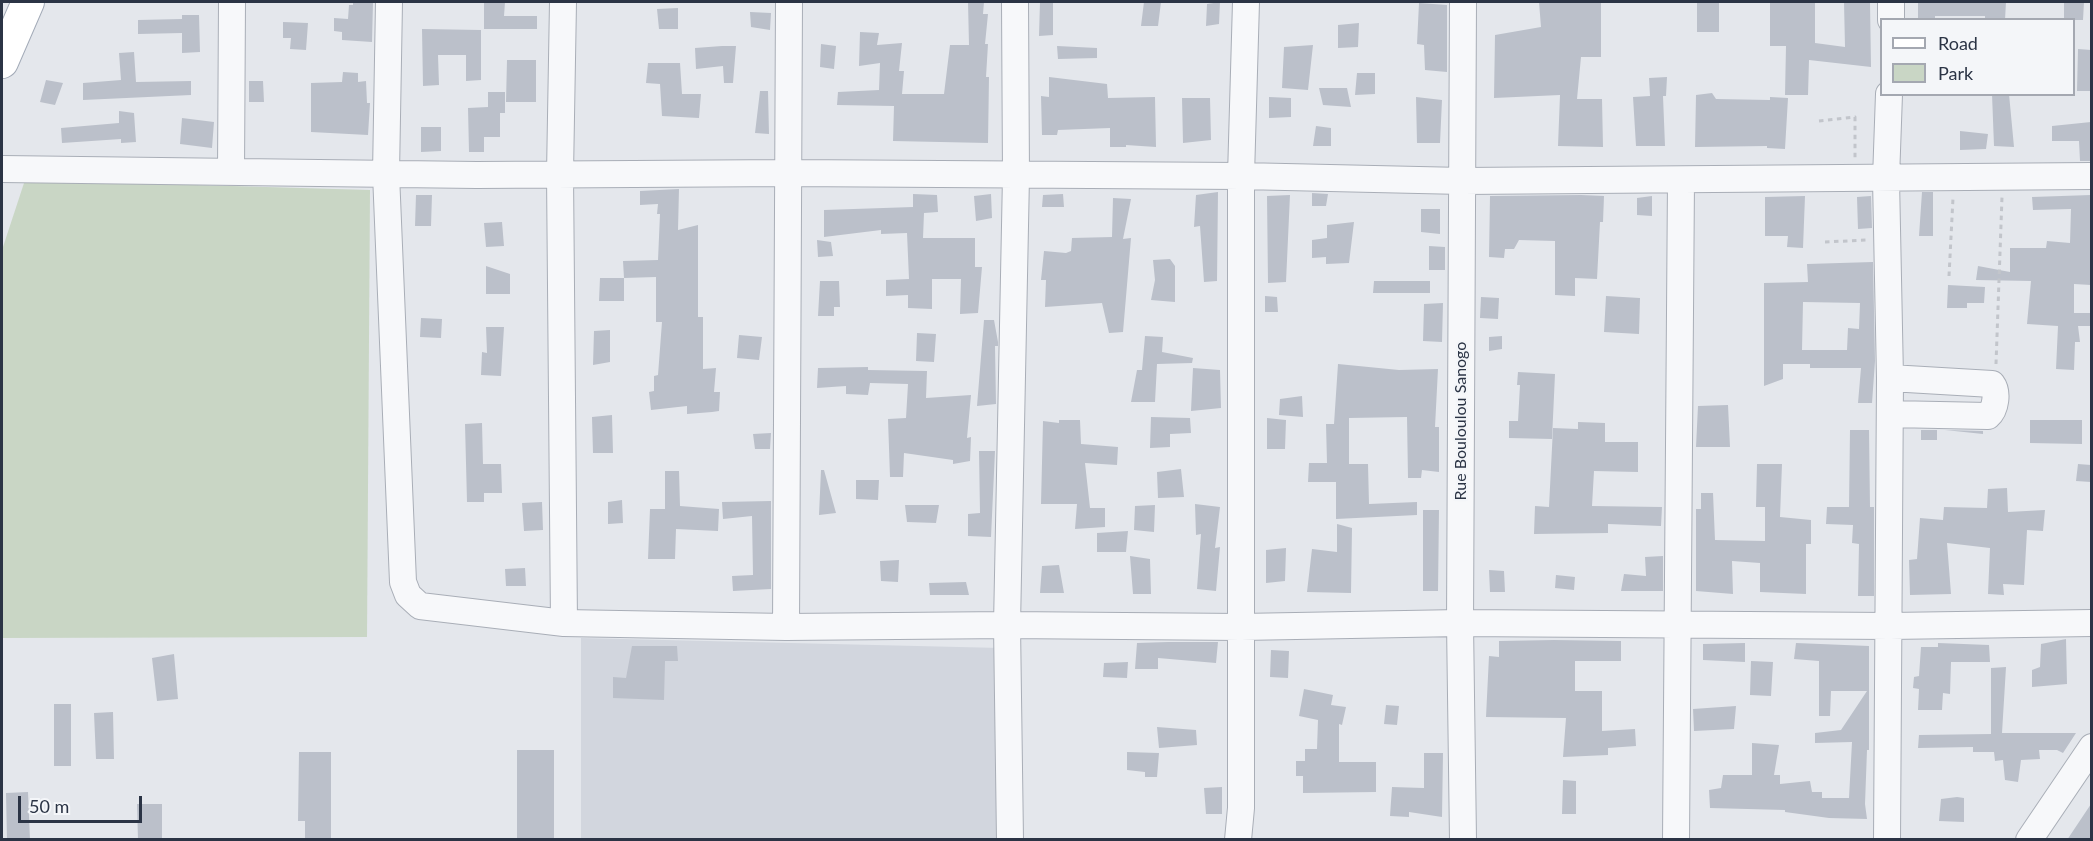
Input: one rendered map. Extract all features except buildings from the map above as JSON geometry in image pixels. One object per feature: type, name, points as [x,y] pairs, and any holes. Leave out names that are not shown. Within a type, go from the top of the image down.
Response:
[{"type":"main road","points":[[2,13],[6,2]]},
{"type":"main road","points":[[2,62],[28,2]]},
{"type":"street","points":[[231,171],[232,2]]},
{"type":"street","points":[[389,2],[386,174],[404,582],[408,595],[420,606],[564,622],[786,627],[1007,625],[1241,627],[1460,623],[1890,626],[2091,623]]},
{"type":"street","points":[[563,2],[560,174],[564,622]]},
{"type":"street","points":[[786,627],[789,2]]},
{"type":"street","points":[[1010,840],[1007,625],[1016,176],[1015,2]]},
{"type":"street","points":[[1238,840],[1241,808],[1241,176],[1245,2]]},
{"type":"street","name":"Rue Bouloulou Sanogo","points":[[1463,2],[1460,623],[1463,840]]},
{"type":"street","points":[[1891,2],[1891,18]]},
{"type":"street","points":[[1887,840],[1890,378],[1886,179],[1889,96]]},
{"type":"street","points":[[2,169],[386,174],[789,173],[1241,176],[1463,181],[2091,176]]},
{"type":"street","points":[[1676,840],[1681,180]]},
{"type":"street","points":[[1890,378],[1992,384],[1995,389],[1994,409],[1988,416],[1890,414]]},
{"type":"street","points":[[2029,840],[2091,747]]},
{"type":"path","points":[[1820,121],[1854,117],[1856,179]]},
{"type":"path","points":[[1995,389],[2003,177]]},
{"type":"path","points":[[1949,276],[1954,178]]},
{"type":"path","points":[[1825,242],[1887,239]]},
{"type":"shaded area","points":[[581,638],[1001,648],[1000,839],[581,840]]},
{"type":"green space","points":[[25,180],[370,190],[367,637],[2,638],[2,250]]}]
